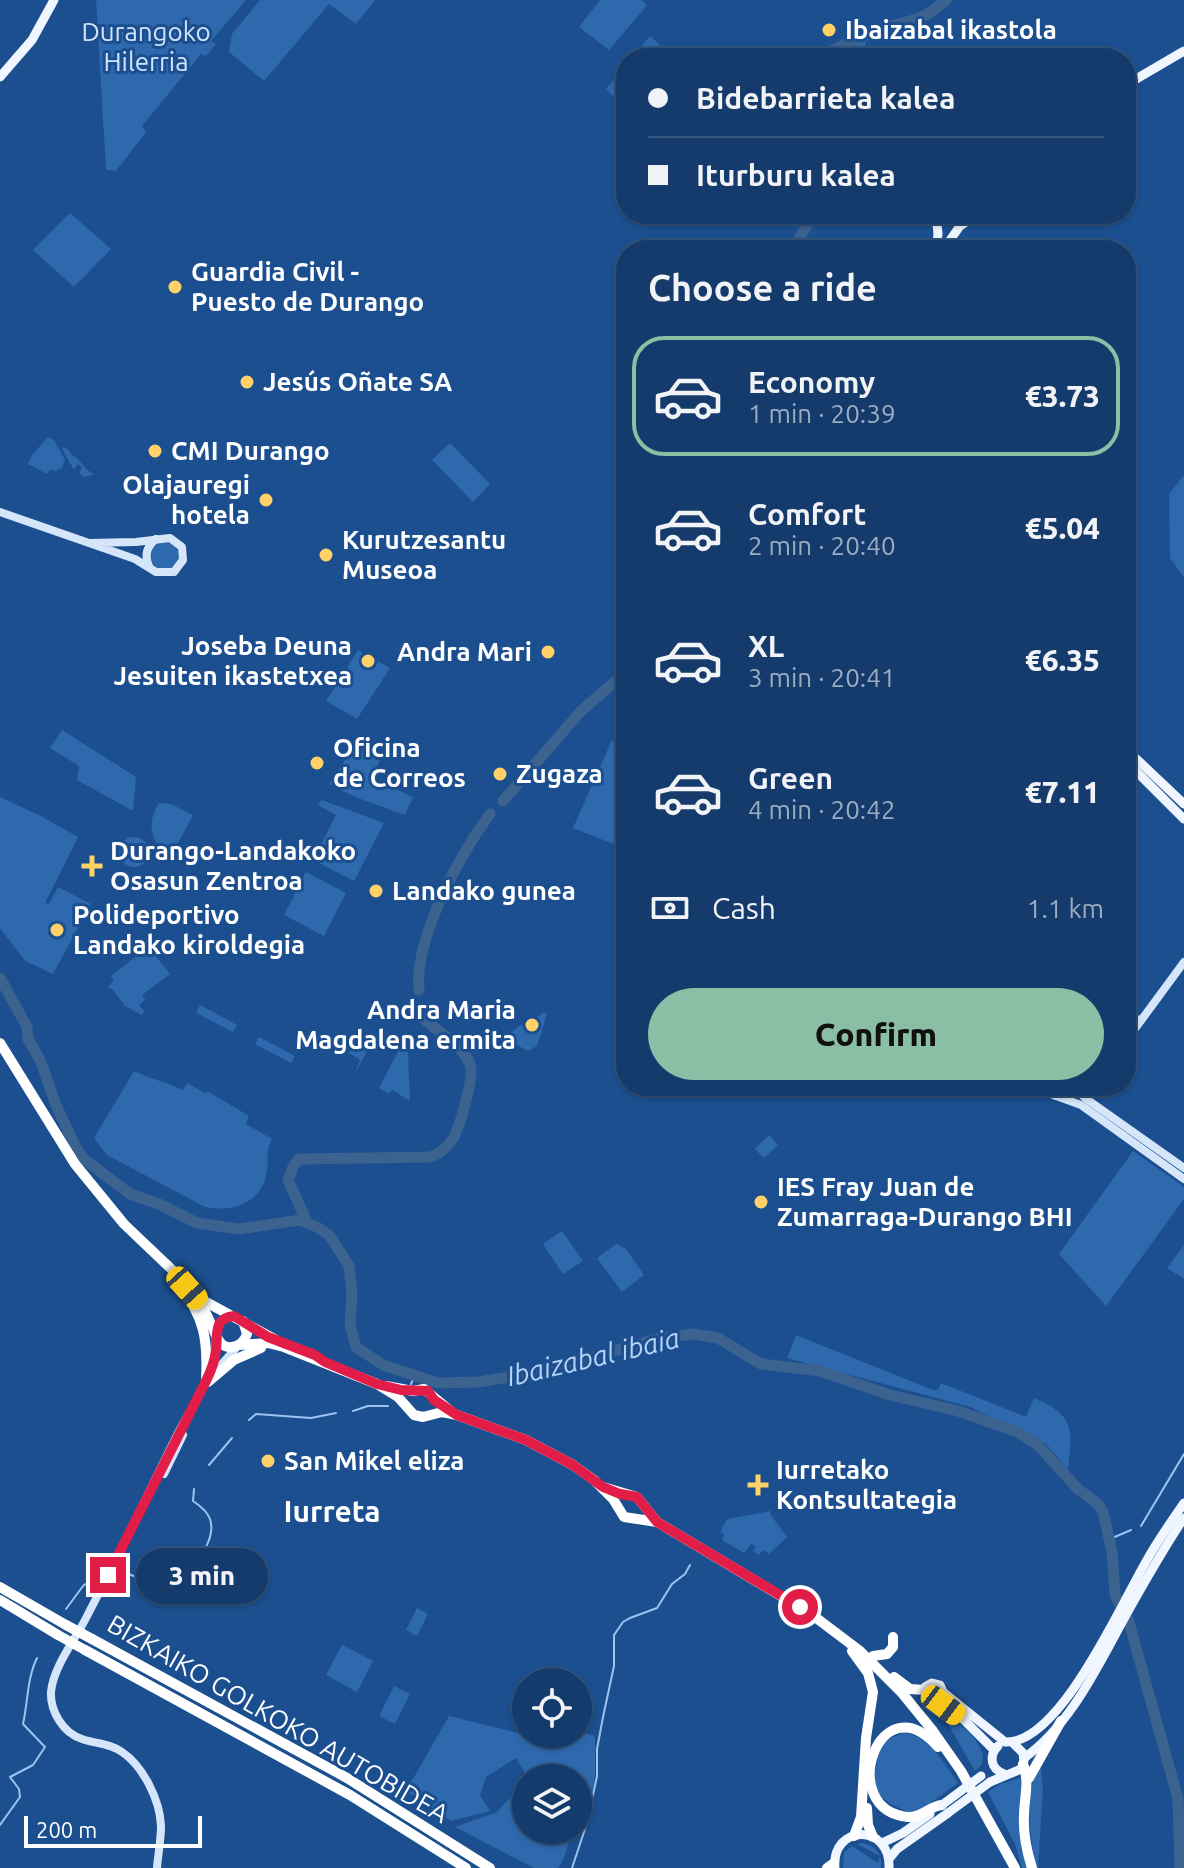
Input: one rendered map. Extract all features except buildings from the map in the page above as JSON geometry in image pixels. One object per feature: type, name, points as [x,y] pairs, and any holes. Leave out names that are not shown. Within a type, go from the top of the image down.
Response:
[{"type":"highway","points":[[0,1043],[75,1164],[124,1224],[206,1302],[268,1337],[325,1362]]},
{"type":"highway","points":[[172,1271],[203,1306],[226,1346],[268,1343],[377,1384],[413,1391],[424,1389],[431,1393],[434,1400],[457,1415],[526,1440],[573,1465],[603,1487],[627,1519],[641,1512]]},
{"type":"highway","points":[[172,1271],[203,1326],[208,1354],[207,1382]]},
{"type":"highway","points":[[216,1332],[224,1318],[239,1318]]},
{"type":"highway","points":[[238,1346],[247,1334],[239,1318]]},
{"type":"highway","points":[[207,1382],[234,1360],[256,1349],[274,1348],[302,1359],[325,1362]]},
{"type":"highway","points":[[377,1384],[407,1405],[411,1413],[418,1417],[430,1413],[457,1415]]},
{"type":"highway","points":[[407,1405],[413,1391]]},
{"type":"highway","points":[[430,1413],[434,1400]]},
{"type":"highway","points":[[603,1487],[640,1499],[641,1512]]},
{"type":"highway","points":[[619,1508],[622,1499],[629,1495]]},
{"type":"highway","points":[[641,1512],[836,1631],[881,1671],[933,1731],[992,1824],[1015,1868]]},
{"type":"highway","name":"BIZKAIKO GOLKOKO AUTOBIDEA","points":[[0,1587],[308,1756],[491,1867]]},
{"type":"highway","name":"BIZKAIKO GOLKOKO AUTOBIDEA","points":[[0,1600],[350,1795],[466,1868]]},
{"type":"highway","points":[[794,1604],[854,1653],[871,1682],[873,1705],[866,1738],[861,1817],[854,1836]]},
{"type":"highway","points":[[836,1631],[848,1635],[905,1686],[924,1690]]},
{"type":"highway","points":[[873,1656],[887,1654],[893,1647],[893,1637]]},
{"type":"highway","points":[[1027,1784],[1035,1763],[1061,1721]]},
{"type":"highway","points":[[878,1840],[867,1813],[869,1780],[877,1744],[893,1730],[913,1728],[931,1739],[992,1824]]},
{"type":"highway","points":[[1024,1761],[1027,1784],[1024,1829],[1032,1868]]},
{"type":"highway","points":[[869,1780],[880,1803],[897,1814],[917,1817],[935,1805],[945,1809]]},
{"type":"main road","points":[[0,77],[32,40],[54,0]]},
{"type":"main road","points":[[1136,79],[1184,51]]},
{"type":"main road","points":[[950,240],[963,224]]},
{"type":"main road","points":[[1136,758],[1184,804]]},
{"type":"main road","points":[[1136,771],[1184,819]]},
{"type":"main road","points":[[889,1864],[897,1849],[986,1779],[1018,1772],[1024,1761],[1061,1721],[1184,1503]]},
{"type":"main road","points":[[1162,1543],[1184,1518]]},
{"type":"main road","points":[[994,1750],[1032,1734],[1053,1716],[1100,1654]]},
{"type":"main road","points":[[986,1779],[993,1765],[994,1750],[964,1720],[936,1701],[928,1700],[924,1690],[929,1683],[940,1685],[943,1692],[1009,1743],[1021,1748],[1024,1761]]},
{"type":"main road","points":[[936,1701],[943,1692]]},
{"type":"main road","points":[[993,1765],[1004,1774]]},
{"type":"main road","points":[[832,1866],[839,1846],[854,1836],[878,1840],[903,1833],[945,1809]]},
{"type":"main road","points":[[878,1840],[889,1864]]},
{"type":"street","points":[[0,512],[89,543],[156,572],[168,574],[178,569],[183,560],[182,547],[164,537],[114,544],[89,543]]},
{"type":"street","points":[[150,567],[146,554],[156,539]]},
{"type":"street","points":[[1136,1028],[1184,962]]},
{"type":"street","points":[[1136,1020],[1145,1016]]},
{"type":"street","points":[[1083,1096],[1184,1168]]},
{"type":"street","points":[[1059,1097],[1081,1105],[1184,1179]]},
{"type":"street","points":[[207,1382],[216,1351],[216,1332]]},
{"type":"street","points":[[144,1505],[170,1463],[207,1382],[238,1346]]},
{"type":"street","points":[[157,1868],[160,1819],[152,1793],[139,1769],[120,1749],[76,1737],[60,1722],[54,1711],[51,1690],[66,1655],[190,1415]]},
{"type":"street","points":[[152,1487],[170,1463],[175,1440]]},
{"type":"green space","name":"Durangoko Hilerria","points":[[96,0],[246,0],[211,41],[216,44],[206,56],[201,54],[142,126],[146,132],[116,171],[106,170]]},
{"type":"green space","points":[[260,0],[375,0],[356,24],[329,4],[264,81],[229,52],[232,34]]},
{"type":"green space","points":[[600,0],[641,0],[647,5],[609,50],[579,27]]},
{"type":"green space","points":[[650,36],[663,48],[640,48]]},
{"type":"green space","points":[[865,40],[866,48],[845,48]]},
{"type":"green space","points":[[616,77],[616,100],[606,89]]},
{"type":"green space","points":[[70,213],[111,249],[74,287],[33,250]]},
{"type":"green space","points":[[48,437],[54,440],[65,460],[62,468],[51,469],[47,474],[28,464]]},
{"type":"green space","points":[[450,443],[490,484],[473,502],[432,460]]},
{"type":"green space","points":[[63,447],[94,474],[85,477],[79,473],[82,467],[78,464],[74,470]]},
{"type":"green space","points":[[1184,475],[1184,577],[1170,558],[1169,494]]},
{"type":"green space","points":[[165,542],[175,546],[179,556],[175,566],[165,570],[155,566],[151,556],[155,546]]},
{"type":"green space","points":[[358,650],[390,668],[357,719],[326,701]]},
{"type":"green space","points":[[62,730],[136,777],[133,811],[77,780],[79,766],[50,748]]},
{"type":"green space","points":[[612,740],[616,742],[616,845],[573,828]]},
{"type":"green space","points":[[356,743],[382,755],[372,778],[413,797],[405,815],[329,784]]},
{"type":"green space","points":[[0,797],[78,837],[45,903],[49,904],[58,887],[91,904],[53,974],[25,961],[0,928]]},
{"type":"green space","points":[[322,800],[384,823],[354,881],[313,860],[336,815],[318,805]]},
{"type":"green space","points":[[159,803],[171,804],[193,815],[171,856],[158,845],[152,832],[152,818]]},
{"type":"green space","points":[[134,837],[140,838],[148,846],[148,858],[140,866],[134,867],[128,866],[120,858],[119,852],[120,846],[128,838]]},
{"type":"green space","points":[[306,872],[346,893],[324,936],[284,915]]},
{"type":"green space","points":[[148,947],[170,974],[142,995],[145,1000],[139,1005],[144,1011],[142,1015],[125,1006],[108,988],[114,979],[111,976]]},
{"type":"green space","points":[[200,1005],[237,1025],[233,1032],[196,1013]]},
{"type":"green space","points":[[544,1012],[547,1014],[537,1046],[528,1051],[504,1038],[521,1025],[528,1033],[541,1023],[537,1017]]},
{"type":"green space","points":[[259,1037],[295,1056],[291,1063],[255,1044]]},
{"type":"green space","points":[[357,1039],[370,1046],[354,1075],[360,1060],[349,1053]]},
{"type":"green space","points":[[400,1048],[408,1052],[410,1101],[392,1090],[389,1094],[379,1088]]},
{"type":"green space","points":[[134,1071],[183,1090],[187,1083],[205,1093],[207,1091],[249,1116],[246,1124],[272,1139],[266,1176],[257,1194],[234,1207],[205,1207],[107,1155],[94,1138]]},
{"type":"green space","points":[[769,1135],[778,1145],[764,1158],[755,1149]]},
{"type":"green space","points":[[1133,1151],[1184,1187],[1184,1199],[1106,1306],[1059,1254]]},
{"type":"green space","points":[[562,1231],[583,1261],[563,1274],[543,1244]]},
{"type":"green space","points":[[616,1244],[626,1249],[644,1275],[622,1292],[597,1258]]},
{"type":"green space","points":[[1184,1245],[1184,1279],[1167,1268]]},
{"type":"green space","points":[[796,1335],[933,1390],[938,1390],[941,1383],[1026,1417],[1034,1398],[1047,1404],[1057,1410],[1068,1424],[1068,1469],[1046,1444],[970,1407],[787,1358]]},
{"type":"green space","points":[[771,1511],[770,1514],[787,1537],[769,1554],[763,1550],[758,1555],[753,1551],[756,1547],[751,1544],[744,1553],[722,1540],[724,1534],[720,1532],[727,1519]]},
{"type":"green space","points":[[417,1608],[428,1614],[417,1636],[406,1630]]},
{"type":"green space","points":[[342,1645],[373,1661],[357,1692],[326,1675]]},
{"type":"green space","points":[[394,1686],[410,1694],[395,1724],[379,1716]]},
{"type":"green space","points":[[917,1697],[955,1721],[976,1741],[983,1754],[982,1764],[975,1771],[948,1724],[923,1708]]},
{"type":"green space","points":[[449,1716],[512,1732],[512,1748],[592,1748],[592,1735],[595,1736],[592,1793],[592,1764],[520,1764],[516,1758],[486,1777],[480,1795],[490,1811],[451,1821],[406,1791]]},
{"type":"green space","points":[[904,1733],[929,1745],[958,1783],[915,1814],[888,1802],[876,1788],[875,1769],[883,1741]]},
{"type":"green space","points":[[1040,1762],[1043,1789],[1036,1868],[1030,1828],[1030,1801]]},
{"type":"green space","points":[[1021,1778],[1028,1868],[1022,1868],[1015,1844],[988,1792],[1000,1784]]},
{"type":"green space","points":[[512,1795],[512,1844],[569,1844],[558,1868],[534,1868],[455,1827],[497,1812]]},
{"type":"green space","points":[[857,1844],[874,1848],[880,1856]]},
{"type":"green space","points":[[852,1846],[878,1863],[880,1856],[881,1868],[843,1868],[844,1852]]},
{"type":"waterway","points":[[837,48],[921,17],[946,0]]},
{"type":"waterway","points":[[799,240],[807,224]]},
{"type":"waterway","points":[[503,801],[581,711],[616,681]]},
{"type":"waterway","points":[[419,990],[419,969],[431,922],[453,874],[490,814]]},
{"type":"waterway","name":"Ibaizabal ibaia","points":[[0,978],[27,1027],[28,1039],[41,1062],[56,1105],[85,1160],[130,1194],[197,1223],[239,1229],[300,1220],[317,1227],[330,1236],[349,1266],[352,1294],[350,1325],[356,1347],[383,1365],[438,1383],[478,1382],[535,1373],[657,1339],[693,1334],[718,1338],[761,1364],[820,1371],[890,1395],[958,1411],[1017,1432],[1038,1445],[1103,1512],[1112,1552],[1115,1595],[1129,1622],[1178,1799],[1180,1868]]},
{"type":"waterway","points":[[307,1222],[288,1180],[299,1159],[431,1157],[444,1149],[454,1137],[469,1089],[470,1064],[455,1044],[421,1016]]},
{"type":"waterway","points":[[411,1384],[415,1375]]},
{"type":"waterway","points":[[353,1411],[368,1406],[388,1406]]},
{"type":"waterway","points":[[249,1420],[256,1414],[311,1418],[336,1413]]},
{"type":"waterway","points":[[209,1465],[232,1438]]},
{"type":"waterway","points":[[1141,1526],[1184,1454]]},
{"type":"waterway","points":[[119,1570],[154,1582],[167,1581],[184,1572],[200,1557],[210,1538],[211,1528],[207,1513],[193,1501],[194,1489]]},
{"type":"waterway","points":[[1110,1539],[1131,1530]]},
{"type":"waterway","points":[[572,1868],[587,1823],[597,1776],[597,1749],[614,1666],[614,1635],[623,1622],[657,1608],[672,1584],[685,1574],[690,1565]]},
{"type":"waterway","points":[[66,1609],[83,1586],[102,1572]]},
{"type":"waterway","points":[[0,1825],[20,1797],[19,1789],[10,1777],[33,1765],[45,1747],[23,1724],[29,1682],[37,1658]]},
{"type":"place","name":"Ibaizabal ikastola","points":[[829,30]]},
{"type":"place","name":"Guardia Civil - Puesto de Durango","points":[[175,287]]},
{"type":"place","name":"Jesús Oñate SA","points":[[247,382]]},
{"type":"place","name":"CMI Durango","points":[[155,451]]},
{"type":"place","name":"Olajauregi hotela","points":[[266,500]]},
{"type":"place","name":"Kurutzesantu Museoa","points":[[326,555]]},
{"type":"place","name":"Andra Mari","points":[[548,652]]},
{"type":"place","name":"Joseba Deuna Jesuiten ikastetxea","points":[[368,661]]},
{"type":"place","name":"Oficina de Correos","points":[[317,763]]},
{"type":"place","name":"Zugaza","points":[[500,774]]},
{"type":"place","name":"Durango-Landakoko Osasun Zentroa","points":[[92,866]]},
{"type":"place","name":"Landako gunea","points":[[376,891]]},
{"type":"place","name":"Polideportivo Landako kiroldegia","points":[[57,930]]},
{"type":"place","name":"Andra Maria Magdalena ermita","points":[[532,1025]]},
{"type":"place","name":"IES Fray Juan de Zumarraga-Durango BHI","points":[[761,1202]]},
{"type":"place","name":"San Mikel eliza","points":[[268,1461]]},
{"type":"place","name":"Iurretako Kontsultategia","points":[[758,1485]]},
{"type":"district","name":"Iurreta","points":[[332,1512]]},
{"type":"route","points":[[108,1575],[206,1381],[216,1351],[217,1326],[224,1318],[234,1316],[268,1337],[377,1384],[401,1390],[424,1389],[434,1400],[457,1415],[526,1440],[573,1465],[603,1487],[637,1497],[657,1522],[800,1607]]}]
